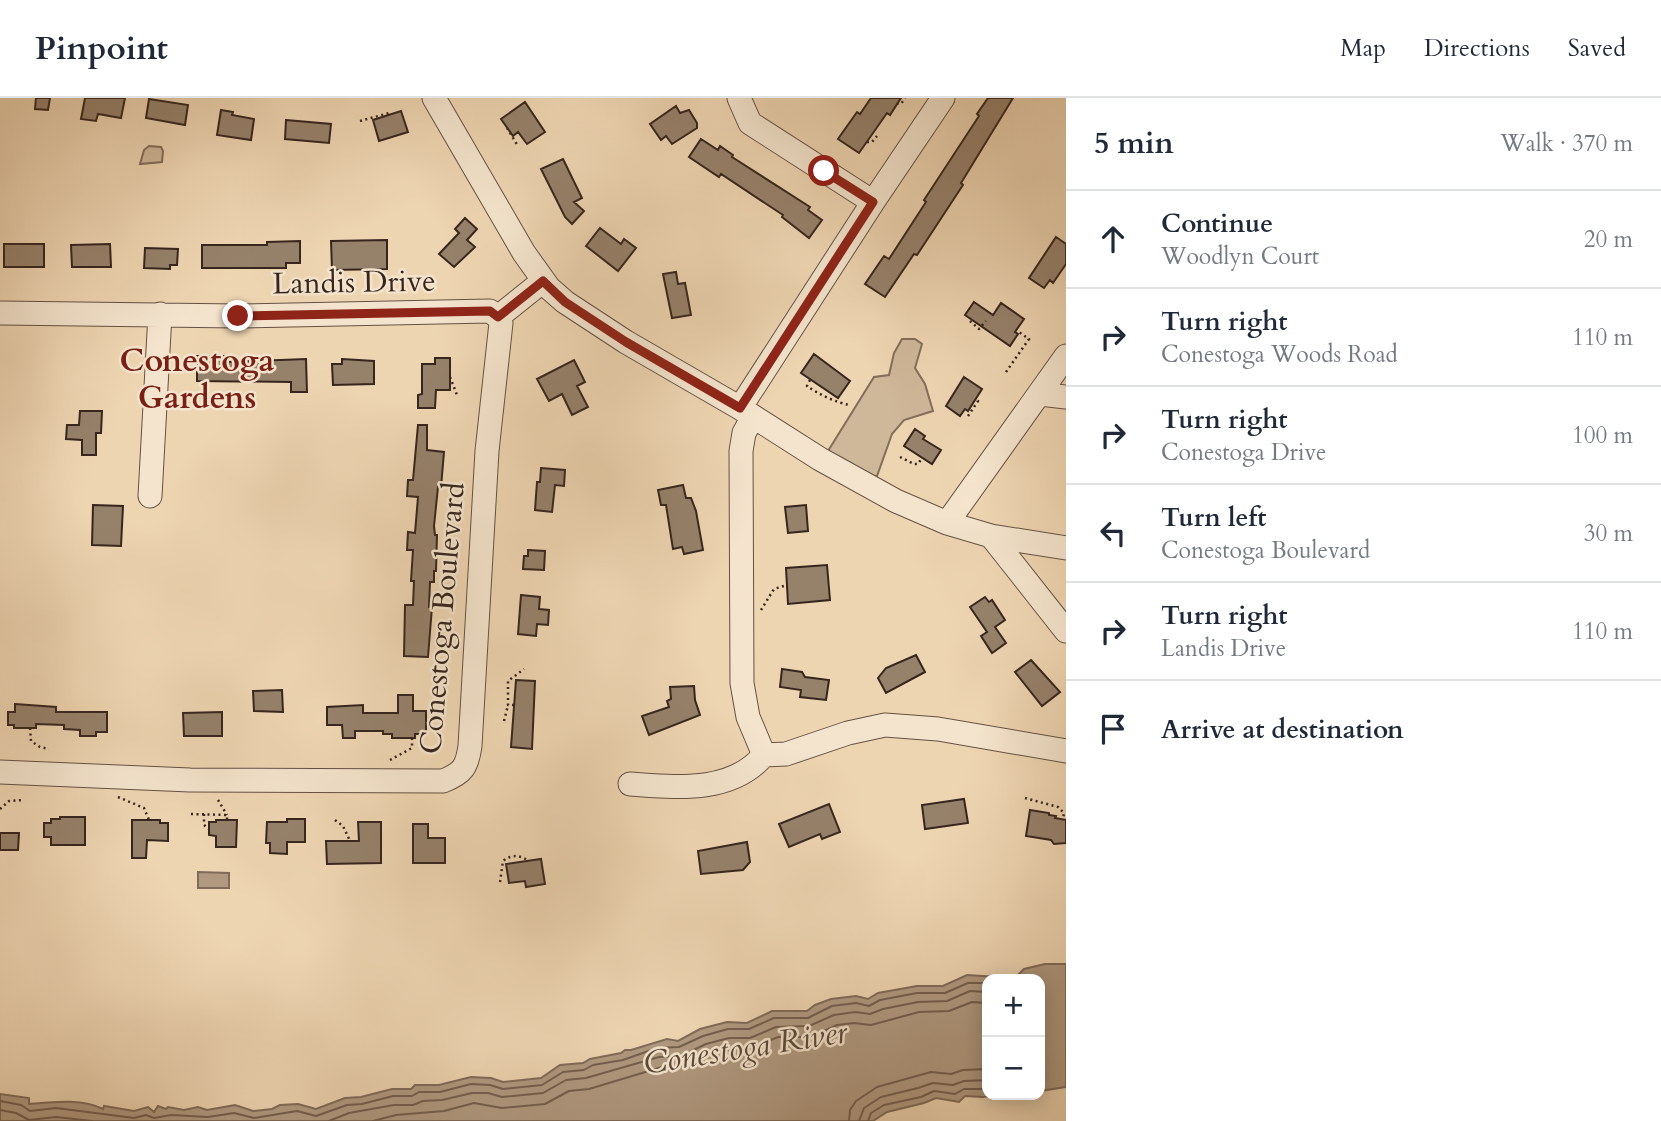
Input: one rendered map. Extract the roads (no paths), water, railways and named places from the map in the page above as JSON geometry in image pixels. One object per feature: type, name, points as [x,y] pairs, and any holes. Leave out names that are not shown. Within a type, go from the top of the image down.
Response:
[{"type":"street","points":[[434,98],[524,253],[543,281],[565,302],[626,342],[867,486],[947,523],[991,536],[1066,548]]},
{"type":"street","points":[[739,98],[750,123],[873,202]]},
{"type":"street","points":[[764,755],[754,736],[742,683],[742,441],[747,412],[873,202],[943,98]]},
{"type":"street","points":[[498,317],[543,281]]},
{"type":"street","name":"Landis Drive","points":[[0,313],[238,316],[490,311],[498,317]]},
{"type":"street","points":[[150,496],[160,314]]},
{"type":"street","name":"Conestoga Boulevard","points":[[0,772],[190,780],[443,781],[457,775],[467,763],[470,746],[486,460],[501,323],[498,317]]},
{"type":"street","points":[[947,523],[1066,356]]},
{"type":"street","points":[[1040,394],[1066,397]]},
{"type":"street","points":[[991,536],[1066,631]]},
{"type":"street","points":[[630,784],[676,787],[711,785],[747,772],[764,755],[786,754],[848,733],[885,725],[938,729],[1066,751]]},
{"type":"water","points":[[198,872],[229,873],[229,888],[198,888]]},
{"type":"water","points":[[1045,964],[1066,964],[1066,1087],[1045,1090],[1045,974],[1019,974],[1024,969]]},
{"type":"water","name":"Conestoga River","points":[[967,975],[982,976],[982,1097],[965,1096],[959,1102],[936,1098],[887,1112],[873,1121],[0,1121],[0,1094],[29,1098],[29,1104],[76,1102],[103,1109],[104,1106],[134,1111],[148,1107],[154,1112],[158,1106],[166,1109],[168,1107],[184,1110],[198,1107],[207,1110],[235,1105],[253,1111],[298,1104],[316,1109],[345,1098],[392,1089],[411,1089],[415,1085],[439,1085],[471,1077],[503,1082],[541,1078],[560,1065],[583,1063],[667,1039],[678,1041],[700,1029],[727,1022],[747,1023],[772,1011],[807,1011],[831,999],[856,996],[868,999],[878,993],[917,986],[943,986]]},
{"type":"district","name":"Conestoga Gardens","points":[[197,378]]}]
